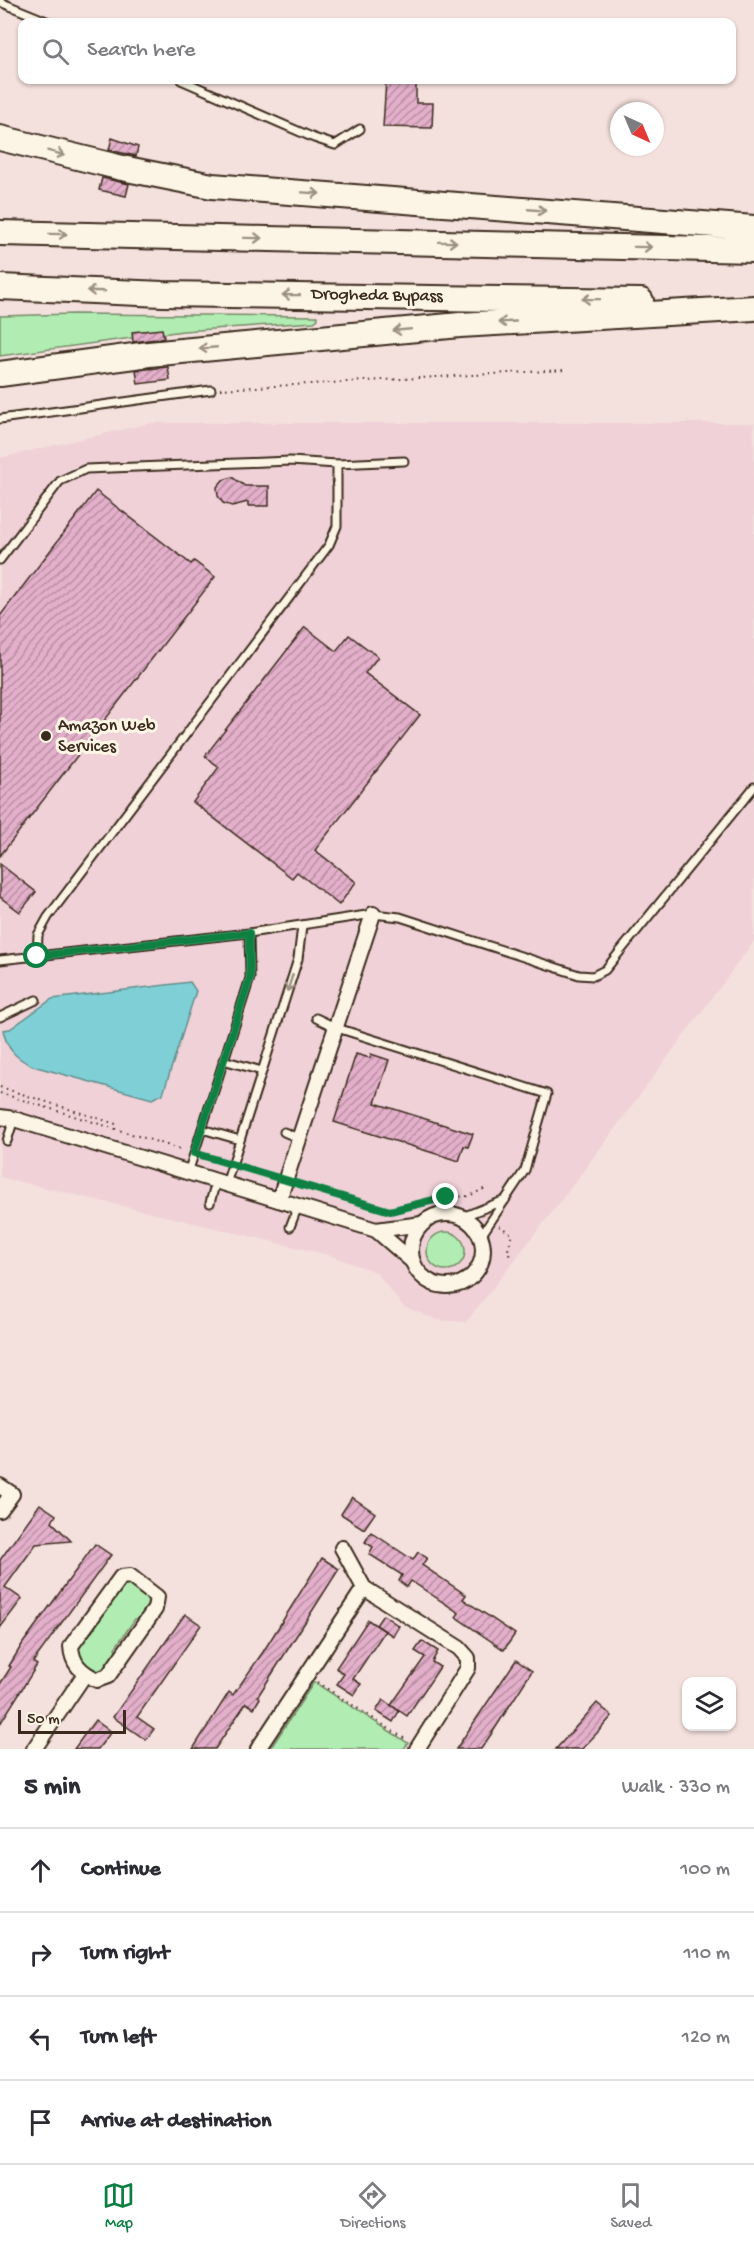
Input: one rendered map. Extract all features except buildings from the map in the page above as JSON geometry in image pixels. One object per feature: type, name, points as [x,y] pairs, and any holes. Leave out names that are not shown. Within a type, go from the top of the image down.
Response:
[{"type":"highway","points":[[0,138],[92,162],[212,186],[754,228]]},
{"type":"highway","points":[[0,233],[754,250]]},
{"type":"highway","name":"Drogheda Bypass","points":[[0,287],[163,294],[608,299],[754,307]]},
{"type":"highway","points":[[0,374],[150,354],[460,325],[754,307]]},
{"type":"street","points":[[279,1200],[373,914]]},
{"type":"street","points":[[6,1117],[376,1230],[412,1261],[426,1280],[449,1287],[471,1278],[483,1258],[481,1236],[476,1227],[462,1217],[441,1214],[422,1224],[376,1230]]},
{"type":"street","points":[[412,1261],[412,1241],[422,1224]]},
{"type":"street","points":[[0,1486],[12,1494],[0,1510]]},
{"type":"street","points":[[342,1548],[363,1588],[459,1648],[468,1658],[468,1668],[417,1748]]},
{"type":"street","points":[[130,1576],[157,1597],[155,1609],[108,1676],[96,1680],[85,1674],[72,1659],[71,1646],[121,1577],[130,1576]]},
{"type":"street","points":[[258,1749],[363,1588]]},
{"type":"street","points":[[34,1749],[85,1674]]},
{"type":"lane","points":[[0,2],[39,18]]},
{"type":"lane","points":[[190,84],[335,145],[360,129]]},
{"type":"lane","points":[[0,419],[211,390]]},
{"type":"lane","points":[[0,560],[60,481],[86,469],[290,461],[337,464],[404,461]]},
{"type":"lane","points":[[37,956],[38,935],[48,917],[329,545],[338,526],[337,464]]},
{"type":"lane","points":[[0,960],[249,933],[373,914],[400,916],[579,975],[593,976],[605,970],[754,787]]},
{"type":"lane","points":[[210,1203],[232,1164],[240,1140],[298,959],[302,926]]},
{"type":"lane","points":[[188,1173],[250,978],[249,933]]},
{"type":"lane","points":[[0,1017],[36,1000]]},
{"type":"lane","points":[[316,1018],[337,1028],[547,1095],[525,1170],[481,1236]]},
{"type":"lane","points":[[224,1060],[262,1071]]},
{"type":"lane","points":[[6,1117],[7,1141]]},
{"type":"lane","points":[[202,1128],[240,1140]]},
{"type":"lane","points":[[284,1132],[300,1139]]},
{"type":"lane","points":[[462,1217],[506,1200]]},
{"type":"lane","points":[[290,1227],[298,1206]]},
{"type":"path","points":[[211,390],[564,370]]},
{"type":"path","points":[[0,1087],[119,1125]]},
{"type":"path","points":[[0,1093],[390,1211],[412,1207],[435,1198],[469,1196],[488,1187]]},
{"type":"path","points":[[491,1221],[512,1234],[508,1250],[510,1258]]},
{"type":"path","points":[[306,1675],[417,1748]]},
{"type":"shaded area","points":[[151,423],[754,423],[754,941],[560,1202],[466,1322],[438,1320],[404,1307],[376,1272],[329,1255],[0,1177],[0,458]]},
{"type":"green space","points":[[74,314],[317,316],[318,319],[314,322],[183,331],[0,356],[0,316]]},
{"type":"green space","points":[[446,1232],[459,1238],[465,1251],[459,1264],[446,1270],[433,1264],[427,1251],[433,1238]]},
{"type":"green space","points":[[131,1582],[149,1595],[151,1606],[143,1618],[135,1619],[115,1648],[118,1654],[109,1666],[98,1671],[87,1665],[77,1654],[77,1644],[86,1632],[92,1632],[122,1584]]},
{"type":"green space","points":[[314,1682],[408,1743],[404,1749],[270,1749]]},
{"type":"water","points":[[190,982],[196,991],[163,1094],[152,1099],[33,1066],[21,1060],[13,1052],[3,1030],[10,1029],[52,999]]},
{"type":"place","name":"Amazon Web Services","points":[[46,736]]},
{"type":"route","points":[[37,956],[249,933],[250,978],[194,1153],[390,1211],[446,1197]]}]
